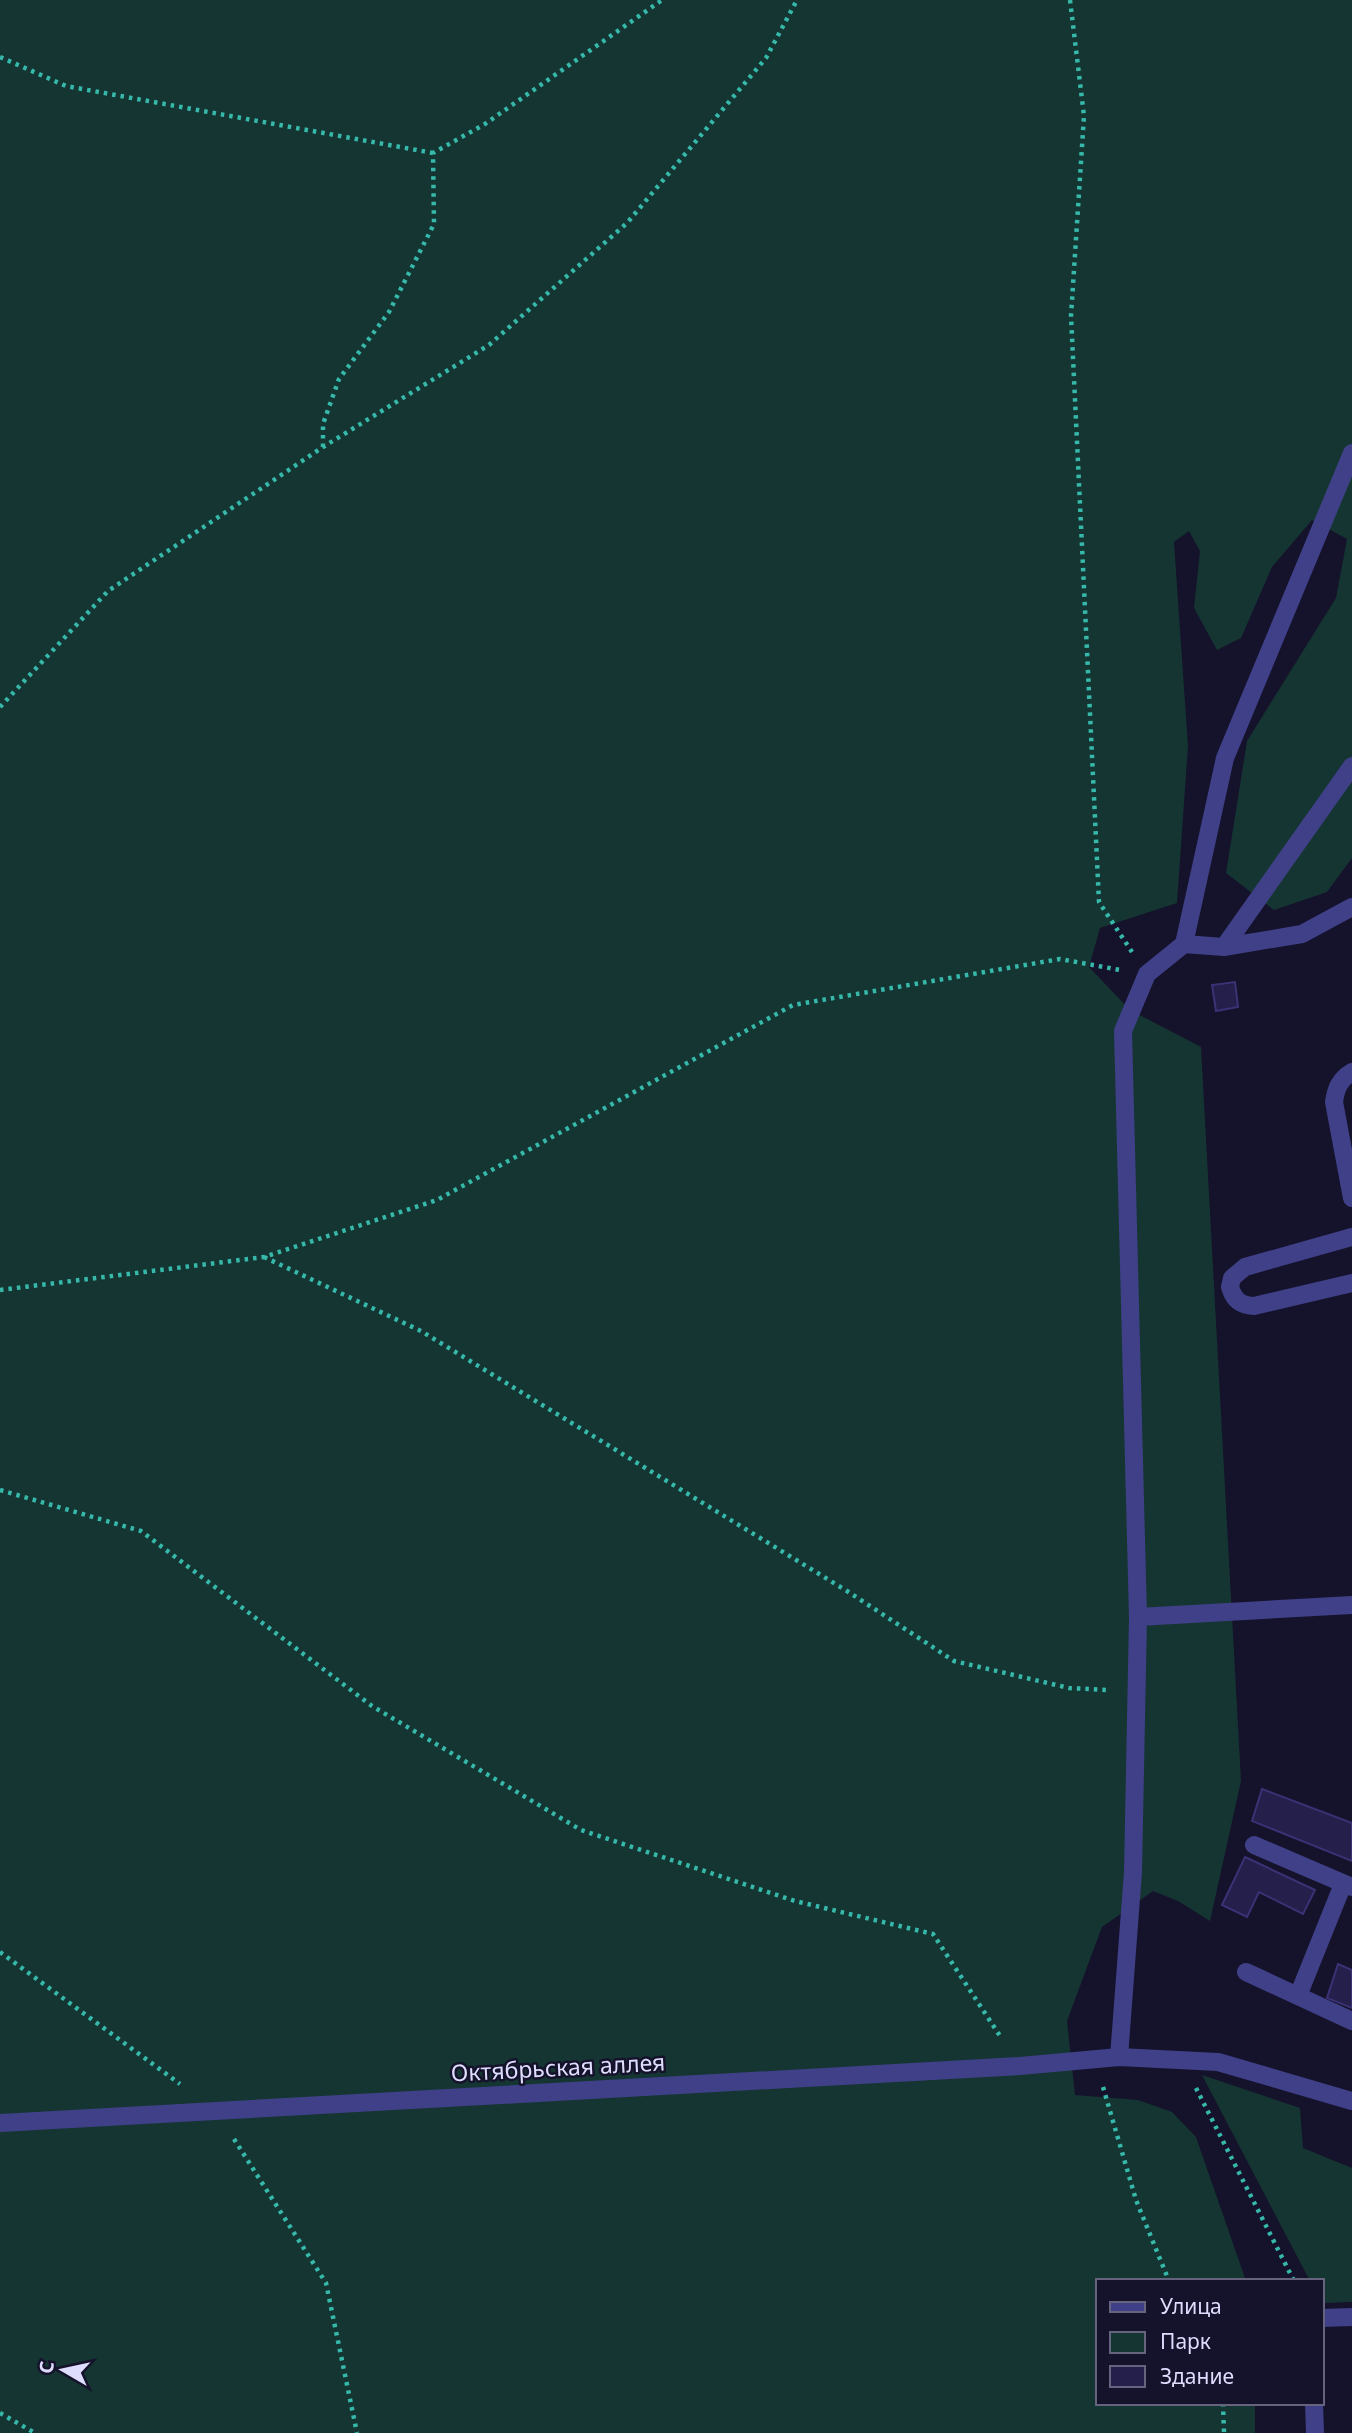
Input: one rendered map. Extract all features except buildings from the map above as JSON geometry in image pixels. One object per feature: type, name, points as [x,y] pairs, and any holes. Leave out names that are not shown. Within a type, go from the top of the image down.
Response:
[{"type":"street","points":[[1119,2057],[1133,1872],[1139,1618],[1123,1031],[1147,974],[1184,944],[1225,758],[1352,453]]},
{"type":"street","points":[[1224,947],[1352,766]]},
{"type":"street","points":[[1184,944],[1224,947],[1302,934],[1352,907]]},
{"type":"street","points":[[1352,1072],[1341,1080],[1334,1102],[1352,1198]]},
{"type":"street","points":[[1352,1237],[1245,1267],[1232,1279],[1230,1287],[1237,1301],[1245,1306],[1254,1306],[1352,1283]]},
{"type":"street","points":[[1139,1618],[1352,1605]]},
{"type":"street","points":[[1254,1845],[1348,1886],[1298,1996]]},
{"type":"street","points":[[1246,1972],[1352,2021]]},
{"type":"street","name":"Октябрьская аллея","points":[[0,2123],[1020,2066],[1119,2057],[1218,2062],[1352,2101]]},
{"type":"street","points":[[1324,2318],[1352,2317]]},
{"type":"street","points":[[1314,2405],[1315,2433]]},
{"type":"path","points":[[0,57],[66,86],[433,153],[485,124],[662,0]]},
{"type":"path","points":[[0,707],[108,591],[323,447],[489,345],[627,223],[766,58],[797,0]]},
{"type":"path","points":[[1070,0],[1084,116],[1071,316],[1099,902],[1147,974]]},
{"type":"path","points":[[323,447],[323,424],[339,379],[389,313],[434,224],[433,153]]},
{"type":"path","points":[[0,1290],[264,1257],[437,1200],[793,1005],[1060,959],[1147,974]]},
{"type":"path","points":[[264,1257],[421,1331],[847,1591],[954,1661],[1069,1688],[1136,1691]]},
{"type":"path","points":[[0,1490],[141,1531],[372,1706],[581,1830],[795,1901],[933,1934],[1020,2066]]},
{"type":"path","points":[[0,1952],[216,2110],[326,2283],[357,2433]]},
{"type":"path","points":[[1095,2060],[1136,2200],[1168,2279]]},
{"type":"path","points":[[1182,2060],[1293,2279]]},
{"type":"path","points":[[1223,2405],[1224,2433]]},
{"type":"path","points":[[0,2413],[36,2433]]},
{"type":"green space","points":[[0,0],[1352,0],[1352,858],[1327,892],[1274,910],[1226,873],[1247,741],[1336,598],[1347,539],[1312,520],[1272,567],[1241,638],[1217,650],[1194,608],[1200,551],[1189,531],[1174,542],[1188,746],[1177,903],[1100,928],[1089,967],[1130,1010],[1201,1047],[1241,1781],[1210,1921],[1178,1901],[1153,1891],[1102,1927],[1067,2021],[1075,2095],[1138,2100],[1172,2112],[1196,2137],[1245,2279],[1096,2279],[1096,2405],[1255,2405],[1255,2433],[0,2433]]},
{"type":"green space","points":[[1202,2075],[1300,2108],[1303,2148],[1352,2168],[1352,2302],[1324,2303],[1324,2279],[1309,2279]]}]
